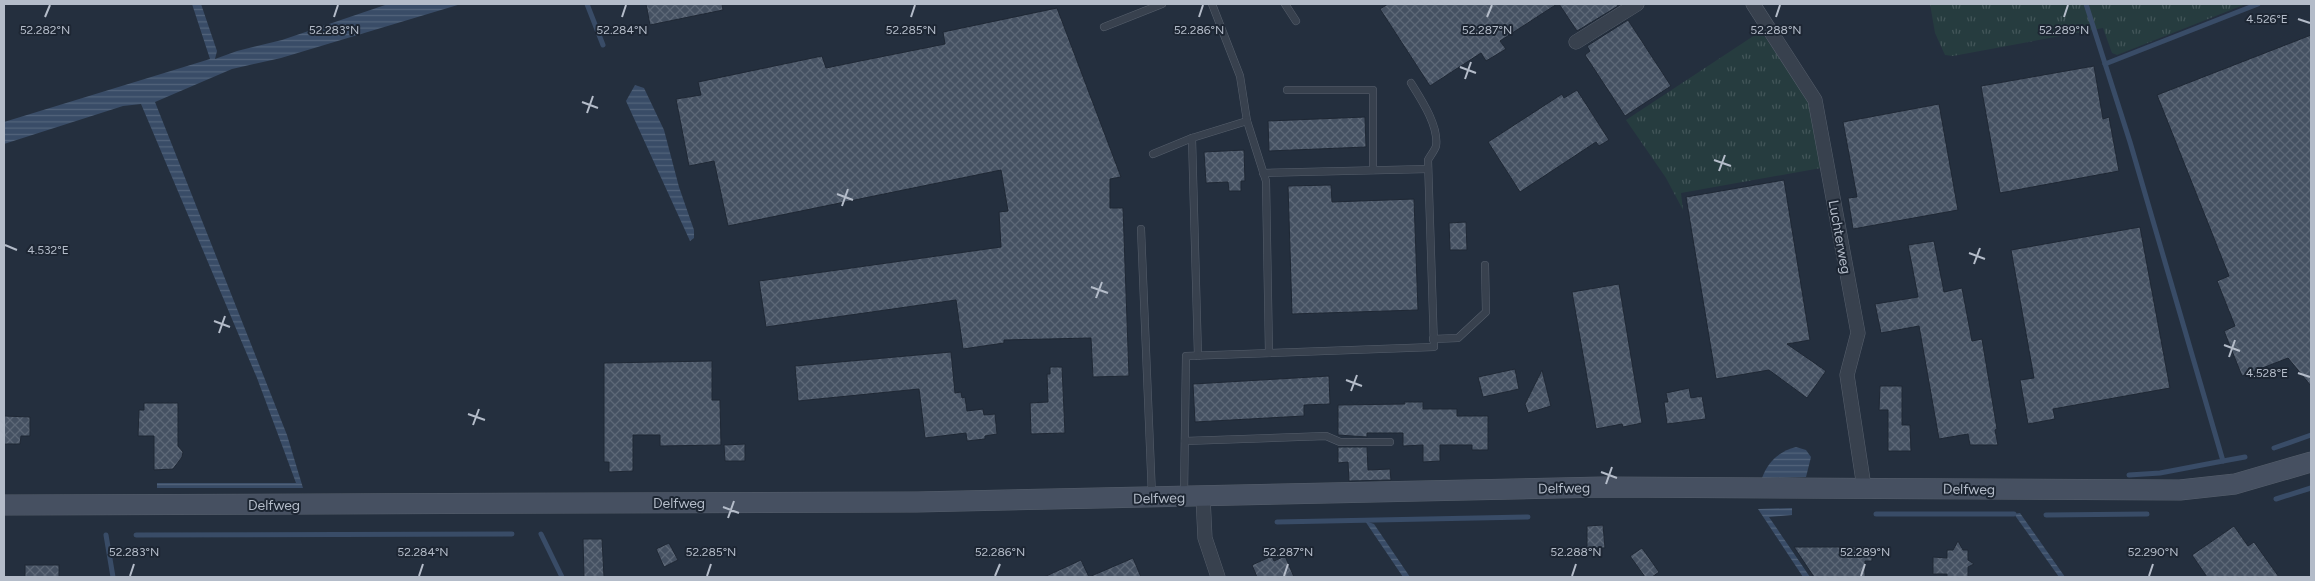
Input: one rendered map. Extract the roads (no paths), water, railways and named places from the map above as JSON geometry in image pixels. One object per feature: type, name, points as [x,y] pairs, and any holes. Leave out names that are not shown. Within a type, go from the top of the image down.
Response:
[{"type":"main road","name":"Delfweg","points":[[4,505],[908,502],[1604,488],[1864,487],[2180,490],[2235,484],[2311,462]]},
{"type":"street","points":[[1576,42],[1637,4]]},
{"type":"street","name":"Luchterweg","points":[[1753,4],[1815,100],[1858,333],[1847,375],[1864,487]]},
{"type":"street","points":[[1193,497],[1218,577]]},
{"type":"lane","points":[[1104,28],[1162,4]]},
{"type":"lane","points":[[1212,4],[1240,76],[1247,121],[1266,180],[1269,353]]},
{"type":"lane","points":[[1285,4],[1296,21]]},
{"type":"lane","points":[[1193,497],[1185,441],[1186,356],[1434,347],[1428,160],[1436,146],[1434,127],[1427,110],[1411,83]]},
{"type":"lane","points":[[1287,90],[1372,90],[1373,170]]},
{"type":"lane","points":[[1153,154],[1192,138],[1247,121]]},
{"type":"lane","points":[[1192,138],[1198,356]]},
{"type":"lane","points":[[1263,173],[1428,169]]},
{"type":"lane","points":[[1140,230],[1152,498]]},
{"type":"lane","points":[[1433,339],[1458,338],[1486,312],[1485,265]]},
{"type":"lane","points":[[1185,441],[1326,436],[1340,442],[1390,442]]},
{"type":"water","points":[[192,4],[201,4],[217,51],[215,59],[237,51],[282,40],[388,4],[461,4],[281,58],[232,69],[155,102],[287,435],[303,488],[157,488],[157,483],[296,483],[257,378],[141,104],[123,106],[4,144],[4,122],[210,59]]},
{"type":"water","points":[[635,85],[644,88],[664,130],[679,187],[694,230],[694,238],[690,241],[626,101]]},
{"type":"water","points":[[1796,447],[1806,450],[1811,457],[1806,477],[1762,478],[1775,458],[1785,451]]},
{"type":"water","points":[[1792,508],[1792,515],[1769,517],[1810,577],[1803,577],[1758,509]]},
{"type":"water","points":[[2020,513],[2065,577],[2059,577],[2014,514]]},
{"type":"water","points":[[1365,521],[1374,524],[1410,577],[1403,577]]},
{"type":"waterway","points":[[587,4],[603,45]]},
{"type":"waterway","points":[[2086,4],[2130,142],[2223,461],[2160,473],[2129,475]]},
{"type":"waterway","points":[[2105,64],[2258,4]]},
{"type":"waterway","points":[[2274,448],[2311,435]]},
{"type":"waterway","points":[[2223,461],[2245,457]]},
{"type":"waterway","points":[[2276,499],[2311,488]]},
{"type":"waterway","points":[[1876,514],[2014,514]]},
{"type":"waterway","points":[[2046,515],[2147,514]]},
{"type":"waterway","points":[[1277,522],[1528,517]]},
{"type":"waterway","points":[[136,535],[512,534]]},
{"type":"waterway","points":[[541,534],[562,577]]},
{"type":"waterway","points":[[106,535],[113,577]]}]
